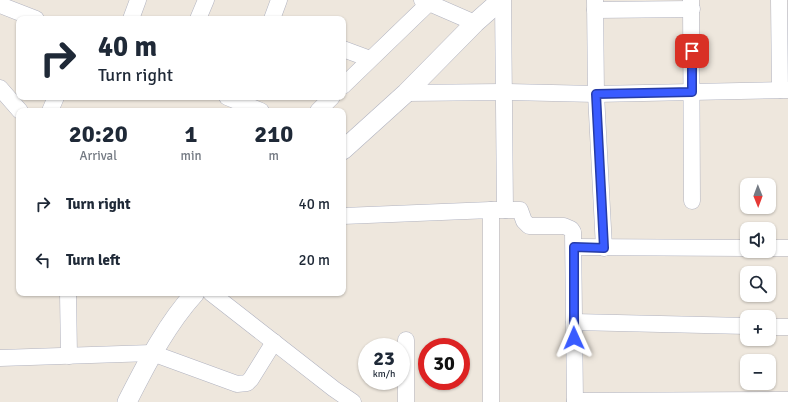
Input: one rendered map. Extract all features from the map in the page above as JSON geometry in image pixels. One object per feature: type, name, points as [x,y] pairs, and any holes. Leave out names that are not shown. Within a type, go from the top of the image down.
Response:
[{"type":"street","points":[[132,16],[138,0]]},
{"type":"street","points":[[199,16],[206,0]]},
{"type":"street","points":[[273,16],[279,0]]},
{"type":"street","points":[[346,147],[406,93],[475,22],[502,0]]},
{"type":"street","points":[[490,402],[503,92],[502,0]]},
{"type":"street","points":[[406,93],[503,92],[596,94],[784,90],[779,0]]},
{"type":"street","points":[[346,83],[426,1],[475,22]]},
{"type":"street","points":[[0,4],[29,16]]},
{"type":"street","points":[[604,248],[596,94],[595,5],[692,5],[692,201]]},
{"type":"street","points":[[346,50],[370,59]]},
{"type":"street","points":[[0,88],[17,108]]},
{"type":"street","points":[[237,100],[254,108]]},
{"type":"street","points":[[321,108],[329,100]]},
{"type":"street","points":[[346,216],[520,210],[524,221],[529,226],[568,227],[573,232],[574,247],[575,402],[788,400]]},
{"type":"street","points":[[574,247],[740,248]]},
{"type":"street","points":[[776,248],[788,248]]},
{"type":"street","points":[[68,296],[69,356]]},
{"type":"street","points":[[127,402],[152,353],[170,325],[193,296]]},
{"type":"street","points":[[215,296],[274,342],[333,396],[353,402]]},
{"type":"street","points":[[574,322],[740,326]]},
{"type":"street","points":[[776,327],[788,327]]},
{"type":"street","points":[[0,358],[152,353],[237,384],[243,384],[251,379],[274,342]]},
{"type":"street","points":[[406,390],[406,402]]},
{"type":"route","points":[[574,338],[574,247],[604,248],[596,94],[692,92],[692,51]]}]
